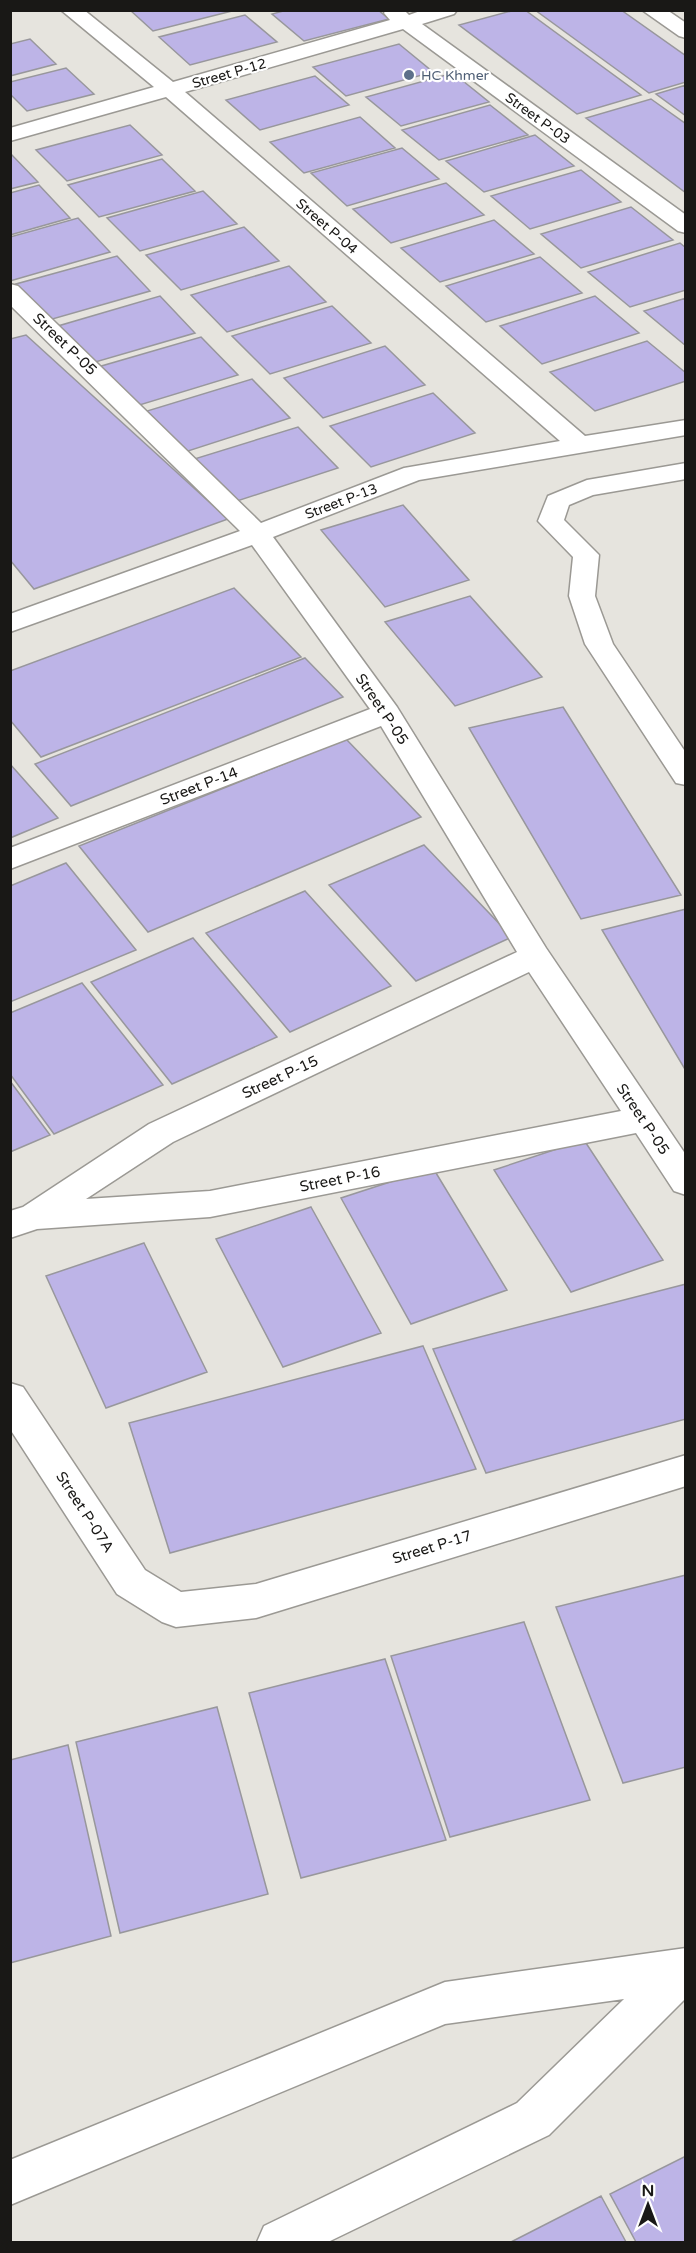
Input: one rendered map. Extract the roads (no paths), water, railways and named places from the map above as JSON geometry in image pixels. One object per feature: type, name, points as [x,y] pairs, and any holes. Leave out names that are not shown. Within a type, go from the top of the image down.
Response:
[{"type":"street","name":"Street P-04","points":[[71,10],[170,90],[580,445]]},
{"type":"street","name":"Street P-12","points":[[10,135],[170,90],[398,16],[447,10]]},
{"type":"street","points":[[652,10],[686,32]]},
{"type":"street","name":"Street P-03","points":[[398,16],[686,226]]},
{"type":"street","name":"Street P-05","points":[[10,291],[258,534],[387,713],[535,956],[686,1182]]},
{"type":"street","name":"Street P-13","points":[[15,615],[258,534],[413,473],[686,427]]},
{"type":"street","points":[[686,471],[587,488],[557,501],[551,521],[586,555],[582,596],[599,644],[686,776]]},
{"type":"street","name":"Street P-14","points":[[10,860],[387,713]]},
{"type":"street","name":"Street P-15","points":[[23,1221],[161,1133],[535,956]]},
{"type":"street","name":"Street P-16","points":[[23,1221],[210,1204],[643,1119]]},
{"type":"street","name":"Street P-07A","points":[[10,1398],[131,1582],[176,1610]]},
{"type":"street","name":"Street P-17","points":[[176,1610],[256,1601],[686,1470]]},
{"type":"street","points":[[10,2184],[446,2003],[685,1969]]},
{"type":"street","points":[[280,2242],[533,2118],[685,1969]]},
{"type":"place","name":"HC Khmer","points":[[409,75]]}]
